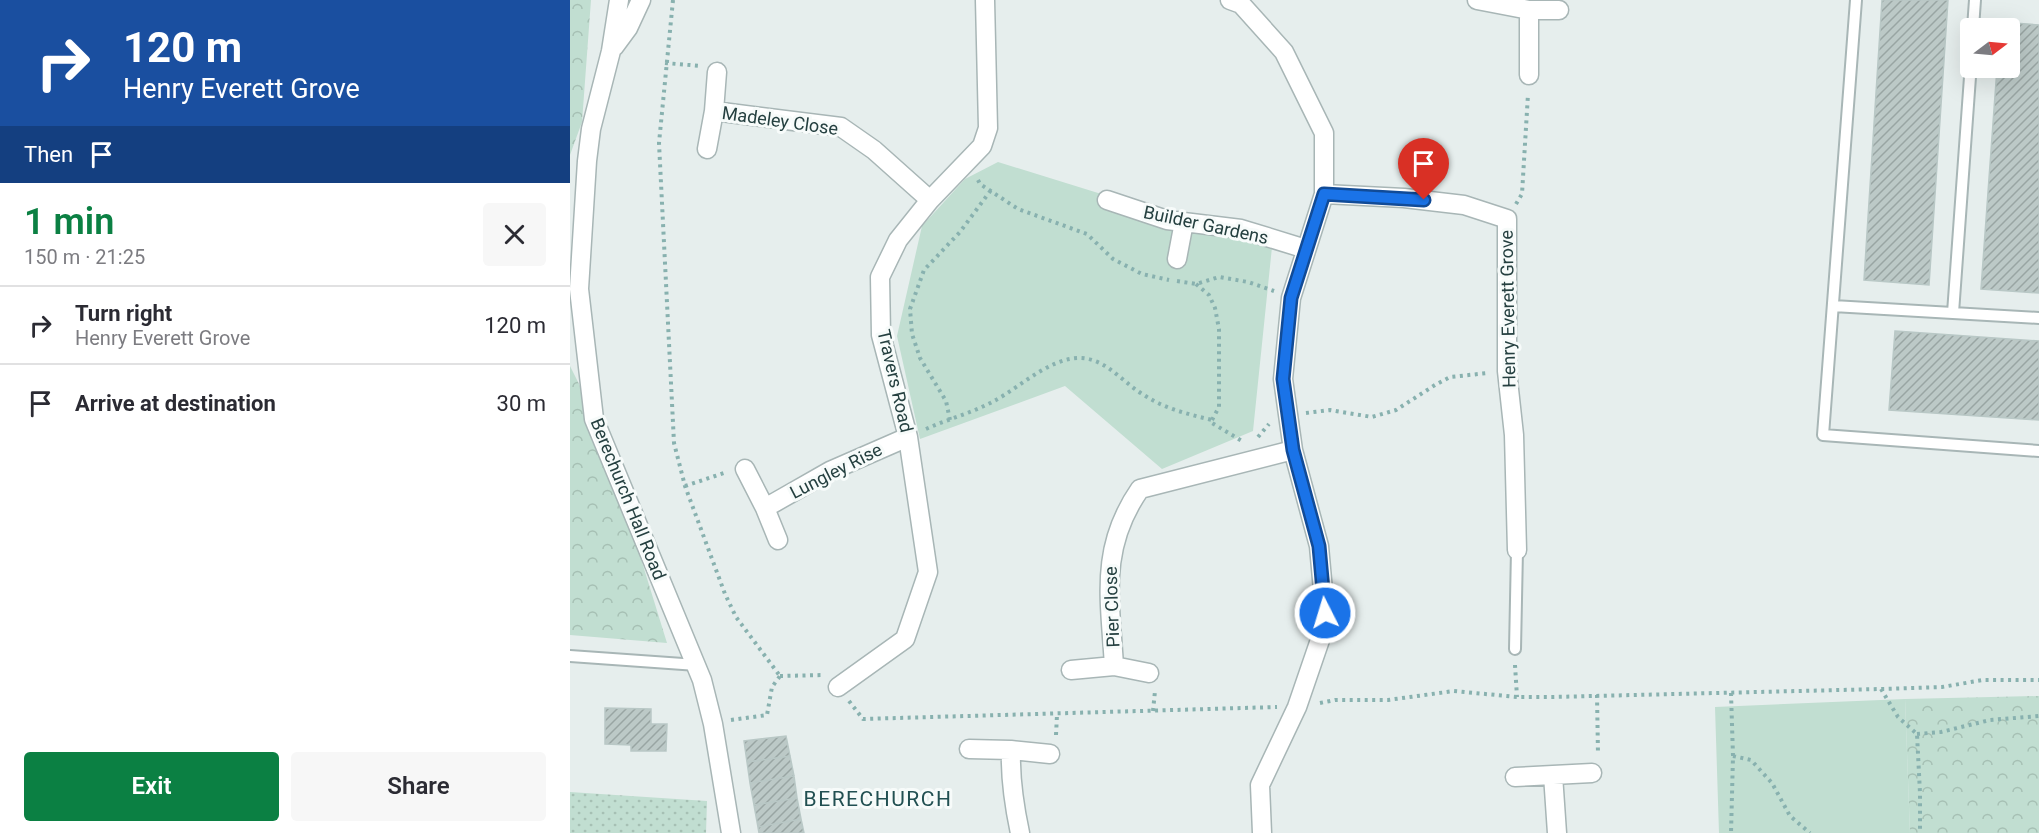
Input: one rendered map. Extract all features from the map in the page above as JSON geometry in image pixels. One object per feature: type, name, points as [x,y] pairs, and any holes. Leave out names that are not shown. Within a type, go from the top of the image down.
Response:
[{"type":"street","name":"Berechurch Hall Road","points":[[620,0],[611,51],[591,129],[579,289],[594,419],[696,665],[708,702],[731,833]]},
{"type":"street","name":"Berechurch Hall Road","points":[[611,51],[628,28],[641,0]]},
{"type":"street","name":"Travers Road","points":[[838,687],[904,639],[928,573],[908,436],[881,335],[880,277],[898,240],[930,200],[982,146],[988,128],[985,0]]},
{"type":"street","points":[[1230,0],[1241,4],[1284,52],[1324,133],[1324,194],[1291,298],[1283,379],[1293,450],[1319,546],[1325,613],[1321,637],[1297,707],[1260,785],[1262,833]]},
{"type":"street","points":[[1477,0],[1529,10],[1559,9]]},
{"type":"street","points":[[1529,10],[1529,75]]},
{"type":"street","name":"Madeley Close","points":[[707,149],[714,111],[717,72]]},
{"type":"street","name":"Madeley Close","points":[[714,111],[841,127],[874,150],[930,200]]},
{"type":"street","name":"Henry Everett Grove","points":[[1324,194],[1404,198],[1464,205],[1507,219],[1507,371],[1514,435],[1517,550]]},
{"type":"street","name":"Builder Gardens","points":[[1107,200],[1167,220],[1241,229],[1306,249]]},
{"type":"street","points":[[1177,259],[1184,222]]},
{"type":"street","name":"Lungley Rise","points":[[765,508],[830,471],[908,436]]},
{"type":"street","name":"Pier Close","points":[[1071,670],[1114,666],[1109,588],[1111,553],[1127,508],[1140,489],[1293,450]]},
{"type":"street","points":[[745,469],[778,540]]},
{"type":"street","points":[[1114,666],[1149,673]]},
{"type":"street","points":[[969,749],[1050,754]]},
{"type":"street","points":[[1011,750],[1013,803],[1020,833]]},
{"type":"street","points":[[1515,777],[1592,773]]},
{"type":"street","points":[[1553,775],[1557,833]]},
{"type":"lane","points":[[1856,0],[1823,435],[2039,451]]},
{"type":"lane","points":[[1974,18],[1976,0]]},
{"type":"lane","points":[[1953,313],[1970,78]]},
{"type":"lane","points":[[1833,306],[2039,318]]},
{"type":"lane","points":[[1515,649],[1517,550]]},
{"type":"lane","points":[[570,656],[696,665]]},
{"type":"path","points":[[673,0],[658,143],[674,443],[685,486],[725,594],[736,617],[780,676]]},
{"type":"path","points":[[666,63],[715,68],[717,72]]},
{"type":"path","points":[[1507,219],[1522,194],[1529,75]]},
{"type":"path","points":[[968,160],[980,184],[1018,209],[1087,234],[1113,259],[1142,274],[1196,285],[1209,295],[1220,329],[1219,407],[1212,420]]},
{"type":"path","points":[[950,420],[946,401],[920,358],[912,334],[910,309],[924,270],[960,232],[991,190]]},
{"type":"path","points":[[1196,285],[1219,277],[1248,282],[1291,298]]},
{"type":"path","points":[[908,436],[993,402],[1053,363],[1076,357],[1096,361],[1144,396],[1172,410],[1212,420],[1212,423],[1251,447]]},
{"type":"path","points":[[1258,438],[1272,419],[1330,410],[1372,417],[1396,410],[1450,377],[1507,371]]},
{"type":"path","points":[[685,486],[734,470],[745,469]]},
{"type":"path","points":[[1515,649],[1517,697]]},
{"type":"path","points":[[780,676],[828,675],[863,719],[1297,707],[1335,700],[1388,700],[1454,692],[1517,697],[1731,693],[1942,687],[1983,680],[2039,680]]},
{"type":"path","points":[[708,702],[728,721],[767,715],[772,687],[780,676]]},
{"type":"path","points":[[1881,689],[1898,717],[1917,734],[1920,833]]},
{"type":"path","points":[[1731,693],[1733,756],[1731,833]]},
{"type":"path","points":[[1592,773],[1599,752],[1598,695]]},
{"type":"path","points":[[1917,734],[1941,732],[1990,720],[2039,716]]},
{"type":"path","points":[[1733,756],[1751,760],[1772,783],[1790,816],[1810,833]]},
{"type":"green space","points":[[570,0],[591,0],[582,122],[570,155]]},
{"type":"green space","points":[[998,162],[1272,247],[1253,431],[1162,469],[1065,386],[920,439],[897,336],[922,226],[965,179]]},
{"type":"green space","points":[[570,366],[588,402],[633,533],[667,643],[570,635]]},
{"type":"green space","points":[[2039,696],[2039,833],[1910,833],[1905,699]]},
{"type":"green space","points":[[1905,699],[1910,833],[1719,833],[1715,707]]},
{"type":"green space","points":[[570,792],[707,801],[706,833],[570,833]]},
{"type":"building","points":[[1882,0],[1948,0],[1929,285],[1864,280]]},
{"type":"building","points":[[2020,24],[2039,25],[2039,293],[1981,289],[1996,78],[2020,78]]},
{"type":"building","points":[[1895,331],[2039,341],[2039,420],[1889,410]]},
{"type":"building","points":[[605,708],[651,709],[651,724],[667,724],[666,751],[631,751],[631,745],[605,744]]},
{"type":"building","points":[[786,736],[790,756],[747,762],[744,741]]},
{"type":"building","points":[[790,756],[794,776],[750,783],[747,762]]},
{"type":"building","points":[[794,776],[797,798],[754,805],[750,783]]},
{"type":"building","points":[[797,798],[801,819],[758,827],[754,805]]},
{"type":"building","points":[[801,819],[804,833],[759,833],[758,827]]},
{"type":"district","name":"BERECHURCH","points":[[878,799]]},
{"type":"route","points":[[1325,613],[1319,546],[1293,450],[1283,379],[1291,298],[1324,194],[1424,200]]}]
